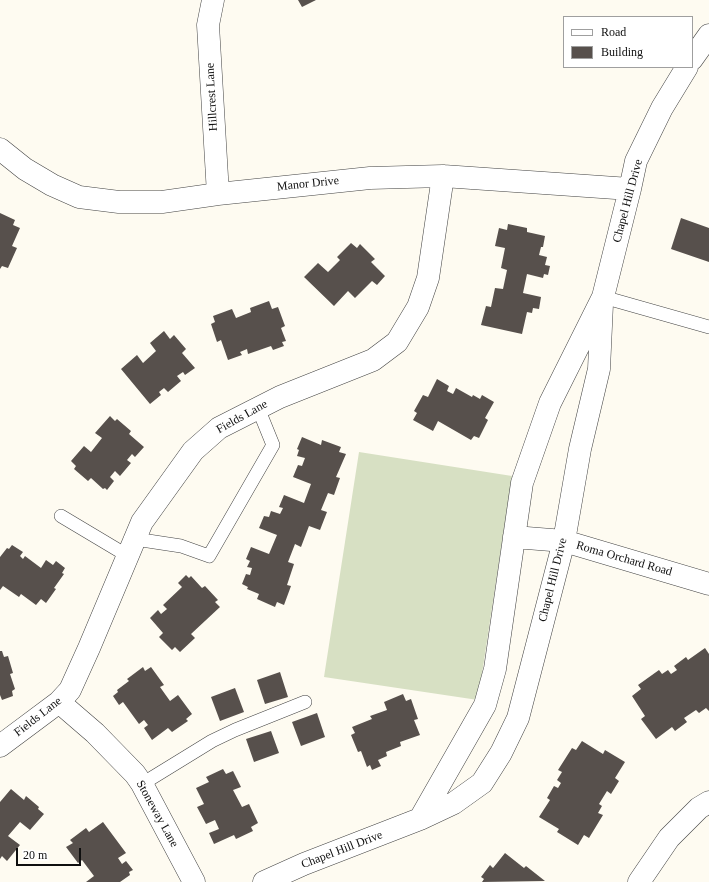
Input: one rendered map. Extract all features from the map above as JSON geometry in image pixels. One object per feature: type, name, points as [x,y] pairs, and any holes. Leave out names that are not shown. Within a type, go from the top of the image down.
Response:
[{"type":"street","name":"Hillcrest Lane","points":[[213,0],[208,24],[218,194]]},
{"type":"street","points":[[693,59],[709,35]]},
{"type":"street","name":"Chapel Hill Drive","points":[[420,819],[485,705],[495,668],[522,483],[550,403],[603,297],[636,162],[662,108],[686,68]]},
{"type":"street","name":"Manor Drive","points":[[0,149],[25,169],[52,185],[79,197],[119,202],[162,202],[218,194],[370,178],[443,176],[630,190]]},
{"type":"street","name":"Fields Lane","points":[[0,746],[60,702],[70,690],[142,522],[193,451],[219,428],[280,397],[373,360],[397,342],[418,307],[428,278],[443,176]]},
{"type":"street","name":"Chapel Hill Drive","points":[[264,882],[304,864],[420,819],[454,803],[482,783],[501,753],[518,718],[564,541],[580,449],[599,369],[603,297]]},
{"type":"street","name":"Roma Orchard Road","points":[[514,537],[564,541],[709,584]]},
{"type":"street","name":"Stoneway Lane","points":[[60,702],[95,733],[135,774],[142,784],[194,882]]},
{"type":"street","points":[[639,882],[669,838],[699,808],[709,802]]},
{"type":"lane","points":[[603,297],[709,327]]},
{"type":"lane","points":[[61,516],[132,548],[181,546],[209,556],[273,445],[258,408]]},
{"type":"lane","points":[[142,784],[212,741],[235,730],[305,702]]},
{"type":"green space","points":[[359,452],[512,476],[478,700],[324,677]]},
{"type":"building","points":[[298,0],[316,0],[302,7]]},
{"type":"building","points":[[0,213],[15,220],[13,225],[20,228],[12,246],[17,248],[8,268],[2,266],[0,269]]},
{"type":"building","points":[[681,218],[709,228],[709,262],[671,249]]},
{"type":"building","points":[[508,224],[527,228],[527,232],[545,236],[543,247],[541,247],[539,255],[547,257],[545,265],[550,266],[548,275],[544,274],[543,278],[527,274],[523,293],[541,297],[539,309],[533,308],[532,313],[527,312],[522,334],[481,325],[486,306],[491,307],[495,288],[503,289],[507,270],[501,268],[505,248],[495,246],[499,228],[507,230]]},
{"type":"building","points":[[351,243],[357,248],[360,244],[375,259],[371,262],[385,276],[377,285],[372,281],[355,298],[348,291],[334,306],[304,277],[318,263],[328,272],[340,260],[337,257]]},
{"type":"building","points":[[269,301],[272,309],[278,307],[285,326],[281,328],[286,341],[282,342],[284,346],[273,350],[271,346],[248,354],[247,349],[240,352],[242,355],[228,360],[221,340],[217,342],[211,324],[215,322],[213,316],[232,309],[236,318],[251,312],[250,308]]},
{"type":"building","points":[[164,331],[170,339],[174,335],[186,349],[182,353],[195,368],[185,375],[183,372],[177,376],[181,381],[168,392],[164,388],[159,392],[161,395],[150,404],[121,369],[137,355],[143,363],[156,351],[150,343]]},
{"type":"building","points":[[437,379],[449,386],[447,391],[453,394],[456,388],[472,397],[473,395],[480,399],[482,395],[494,402],[485,418],[488,420],[479,438],[474,436],[471,440],[438,421],[433,431],[413,420],[417,413],[414,411],[423,395],[428,397]]},
{"type":"building","points":[[110,416],[115,421],[117,419],[131,431],[129,434],[144,447],[135,457],[132,454],[127,460],[131,463],[120,476],[115,471],[110,477],[114,481],[107,490],[105,488],[103,489],[91,478],[88,481],[74,469],[76,466],[71,461],[84,446],[91,452],[102,438],[95,433]]},
{"type":"building","points":[[302,437],[321,445],[322,440],[341,447],[339,452],[346,454],[336,477],[340,478],[334,495],[328,493],[321,510],[327,512],[320,530],[309,526],[301,547],[295,544],[288,562],[294,564],[287,585],[291,586],[284,605],[277,602],[275,607],[257,599],[259,594],[247,589],[248,587],[242,584],[246,574],[250,575],[252,568],[247,567],[250,561],[246,559],[251,547],[269,554],[277,535],[259,528],[264,516],[269,517],[271,511],[280,514],[283,508],[279,507],[284,495],[304,503],[311,484],[293,477],[298,465],[302,466],[305,458],[297,456],[299,450],[297,449]]},
{"type":"building","points":[[12,545],[23,552],[20,556],[23,559],[25,556],[41,568],[46,560],[53,565],[56,561],[65,568],[62,573],[64,574],[54,588],[56,589],[46,603],[41,599],[36,605],[21,594],[19,597],[3,586],[0,590],[0,557],[7,548],[9,549]]},
{"type":"building","points":[[186,575],[189,578],[191,576],[202,588],[205,586],[218,600],[215,602],[220,607],[191,634],[195,638],[180,652],[175,647],[172,650],[159,637],[163,633],[150,618],[158,610],[161,614],[167,609],[163,605],[182,587],[178,583]]},
{"type":"building","points":[[705,648],[709,654],[709,711],[706,708],[699,713],[696,710],[684,718],[687,722],[675,731],[672,727],[656,739],[641,719],[645,716],[632,696],[641,689],[638,685],[659,670],[662,674],[668,670],[671,674],[677,670],[674,666],[686,657],[688,660]]},
{"type":"building","points":[[0,651],[2,651],[4,657],[8,656],[13,673],[10,674],[15,689],[12,691],[13,696],[2,700],[0,695]]},
{"type":"building","points":[[143,667],[145,671],[151,667],[164,685],[160,687],[170,701],[178,695],[192,714],[186,719],[188,721],[172,732],[168,728],[152,740],[144,728],[148,725],[144,720],[139,724],[123,702],[119,705],[113,696],[118,692],[117,690],[129,681],[127,679]]},
{"type":"building","points":[[280,672],[288,697],[265,704],[257,680]]},
{"type":"building","points":[[235,688],[244,712],[220,721],[211,697]]},
{"type":"building","points":[[403,694],[406,701],[411,699],[418,719],[414,720],[420,735],[400,742],[401,746],[386,752],[387,756],[378,760],[381,766],[372,770],[370,765],[367,767],[361,751],[358,752],[351,735],[355,733],[352,727],[372,719],[370,716],[387,710],[384,702]]},
{"type":"building","points":[[317,713],[325,737],[301,746],[292,722]]},
{"type":"building","points":[[271,731],[279,753],[254,762],[246,739]]},
{"type":"building","points":[[582,741],[603,754],[605,750],[625,762],[615,778],[619,781],[611,794],[607,791],[599,804],[602,806],[598,813],[603,815],[589,838],[584,835],[578,845],[557,832],[559,829],[539,817],[550,800],[547,798],[554,786],[558,788],[561,783],[557,780],[562,772],[558,770],[572,748],[576,750]]},
{"type":"building","points":[[223,769],[226,774],[233,771],[241,787],[233,790],[242,807],[249,804],[258,823],[251,827],[253,831],[236,839],[234,835],[214,844],[209,833],[219,829],[215,820],[206,824],[197,807],[204,804],[196,788],[209,782],[206,777]]},
{"type":"building","points":[[11,789],[24,800],[26,796],[39,807],[38,809],[44,814],[30,830],[20,822],[8,836],[20,845],[7,861],[2,856],[0,859],[0,802]]},
{"type":"building","points":[[103,822],[126,853],[118,858],[122,864],[126,861],[133,870],[129,872],[130,875],[120,882],[86,882],[94,876],[82,860],[78,863],[66,847],[73,843],[70,840],[86,828],[89,832]]},
{"type":"building","points":[[505,853],[524,868],[526,866],[545,881],[482,882],[484,879],[481,877],[490,865],[493,868]]}]
